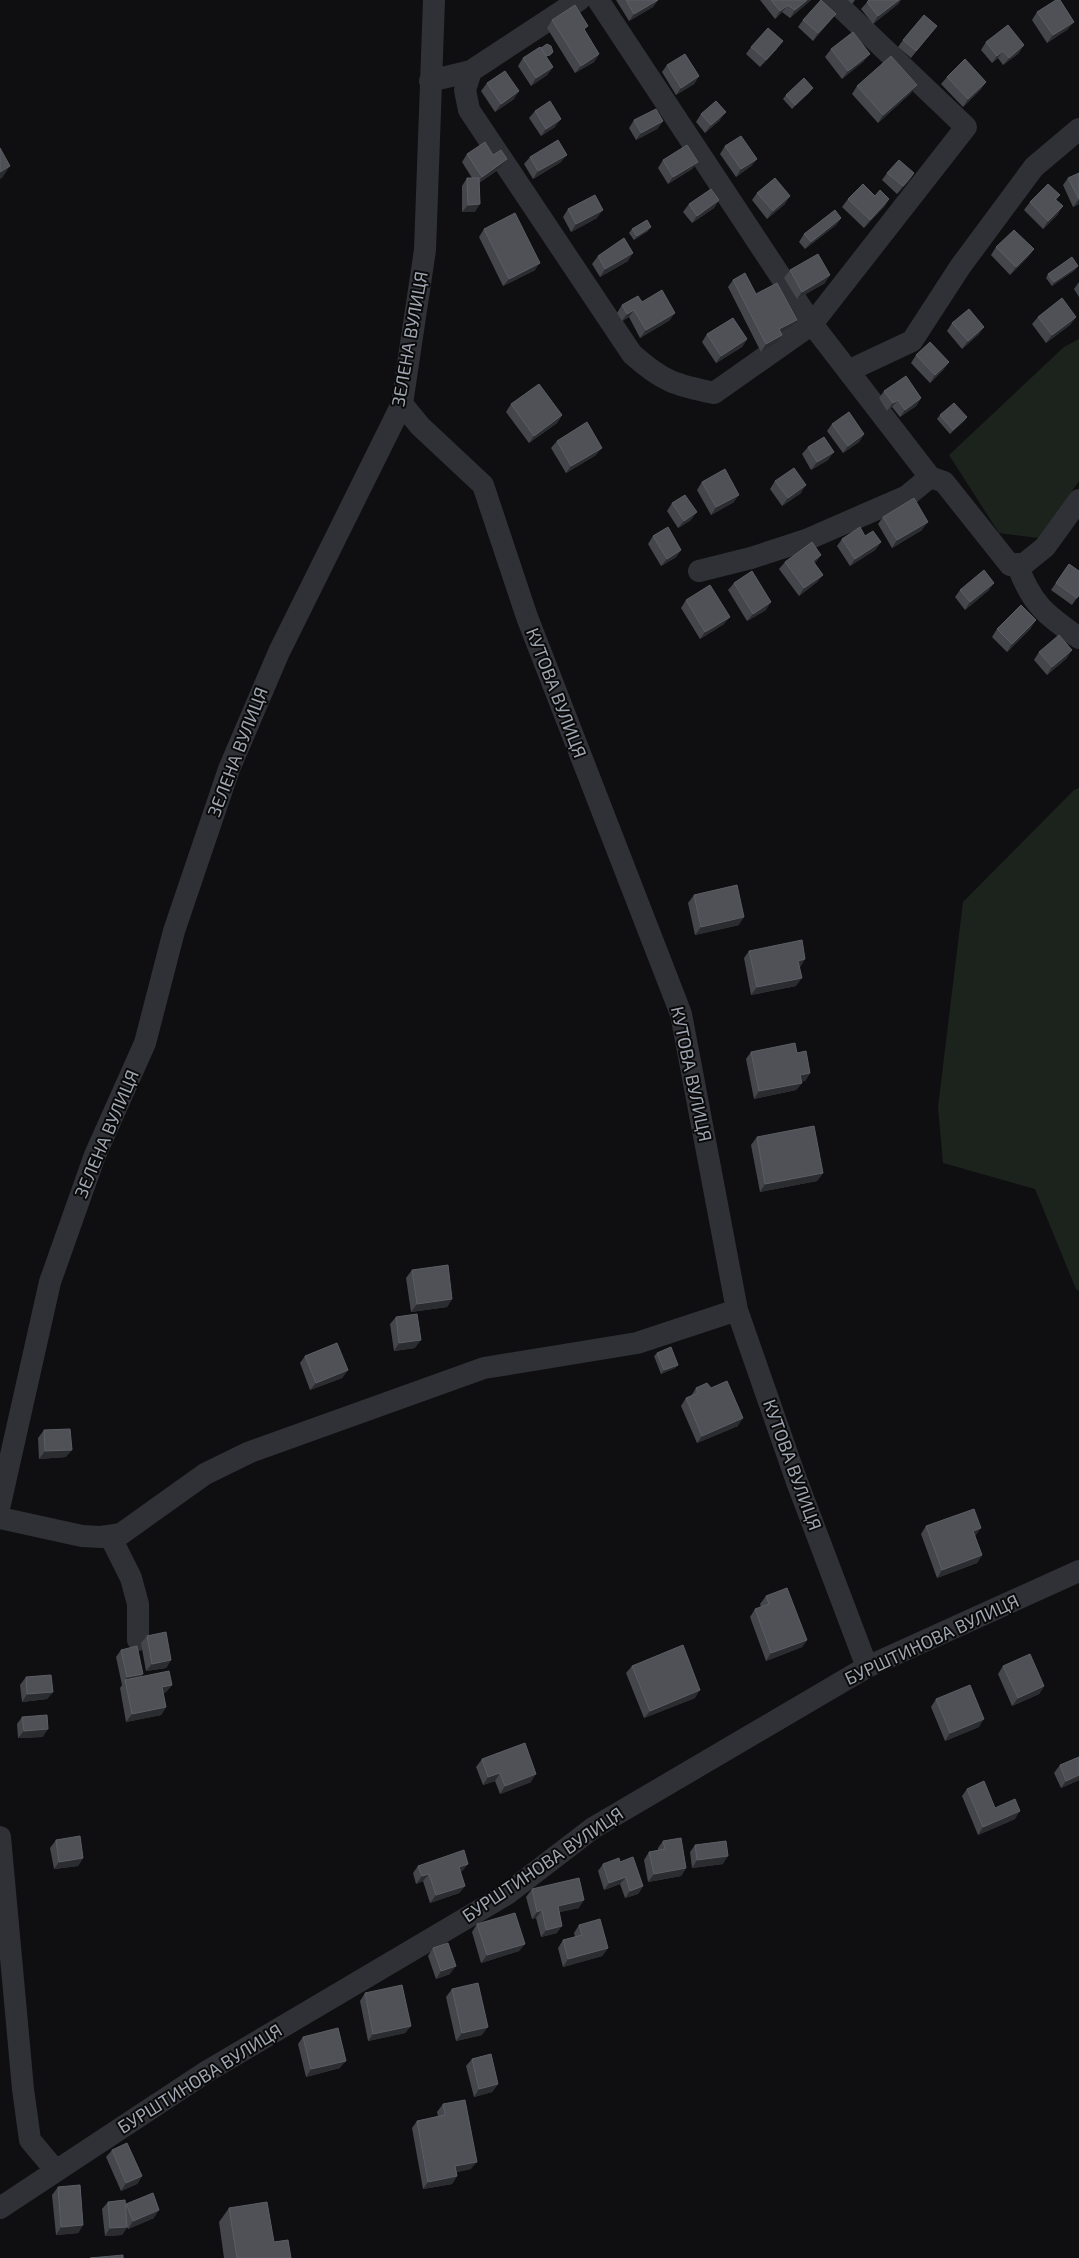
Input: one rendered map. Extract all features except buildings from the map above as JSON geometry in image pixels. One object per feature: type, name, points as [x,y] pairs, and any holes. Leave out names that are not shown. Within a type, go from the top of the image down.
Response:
[{"type":"street","name":"ЗЕЛЕНА ВУЛИЦЯ","points":[[0,1504],[50,1282],[95,1155],[145,1043],[174,931],[229,769],[279,652],[402,404],[426,250],[434,0]]},
{"type":"street","points":[[430,81],[471,72],[579,0]]},
{"type":"street","points":[[598,0],[812,324],[930,477],[944,482],[1010,565],[1024,564],[1045,547],[1079,500]]},
{"type":"street","points":[[471,72],[465,90],[469,110],[632,354],[654,374],[680,386],[714,393],[812,324],[966,127],[833,0]]},
{"type":"street","points":[[848,371],[912,341],[960,268],[1034,167],[1079,128]]},
{"type":"street","name":"КУТОВА ВУЛИЦЯ","points":[[402,404],[420,426],[483,485],[527,617],[681,1014],[736,1310],[797,1482],[867,1667]]},
{"type":"street","points":[[699,571],[751,558],[814,536],[907,496],[930,477]]},
{"type":"street","points":[[1018,564],[1026,587],[1044,613],[1079,638]]},
{"type":"street","points":[[0,1518],[82,1536],[121,1534],[205,1474],[250,1452],[484,1368],[637,1343],[736,1310]]},
{"type":"street","points":[[110,1536],[131,1578],[138,1604],[138,1640]]},
{"type":"street","name":"БУРШТИНОВА ВУЛИЦЯ","points":[[0,2208],[206,2072],[507,1894],[593,1828],[867,1667],[1079,1571]]},
{"type":"street","points":[[0,1837],[22,2080],[30,2140],[56,2171]]},
{"type":"shaded area","points":[[1079,339],[1079,481],[1039,538],[999,533],[949,455],[1064,347]]},
{"type":"shaded area","points":[[1079,788],[1079,1291],[1076,1289],[1035,1189],[943,1163],[938,1107],[963,902],[1074,790]]}]
